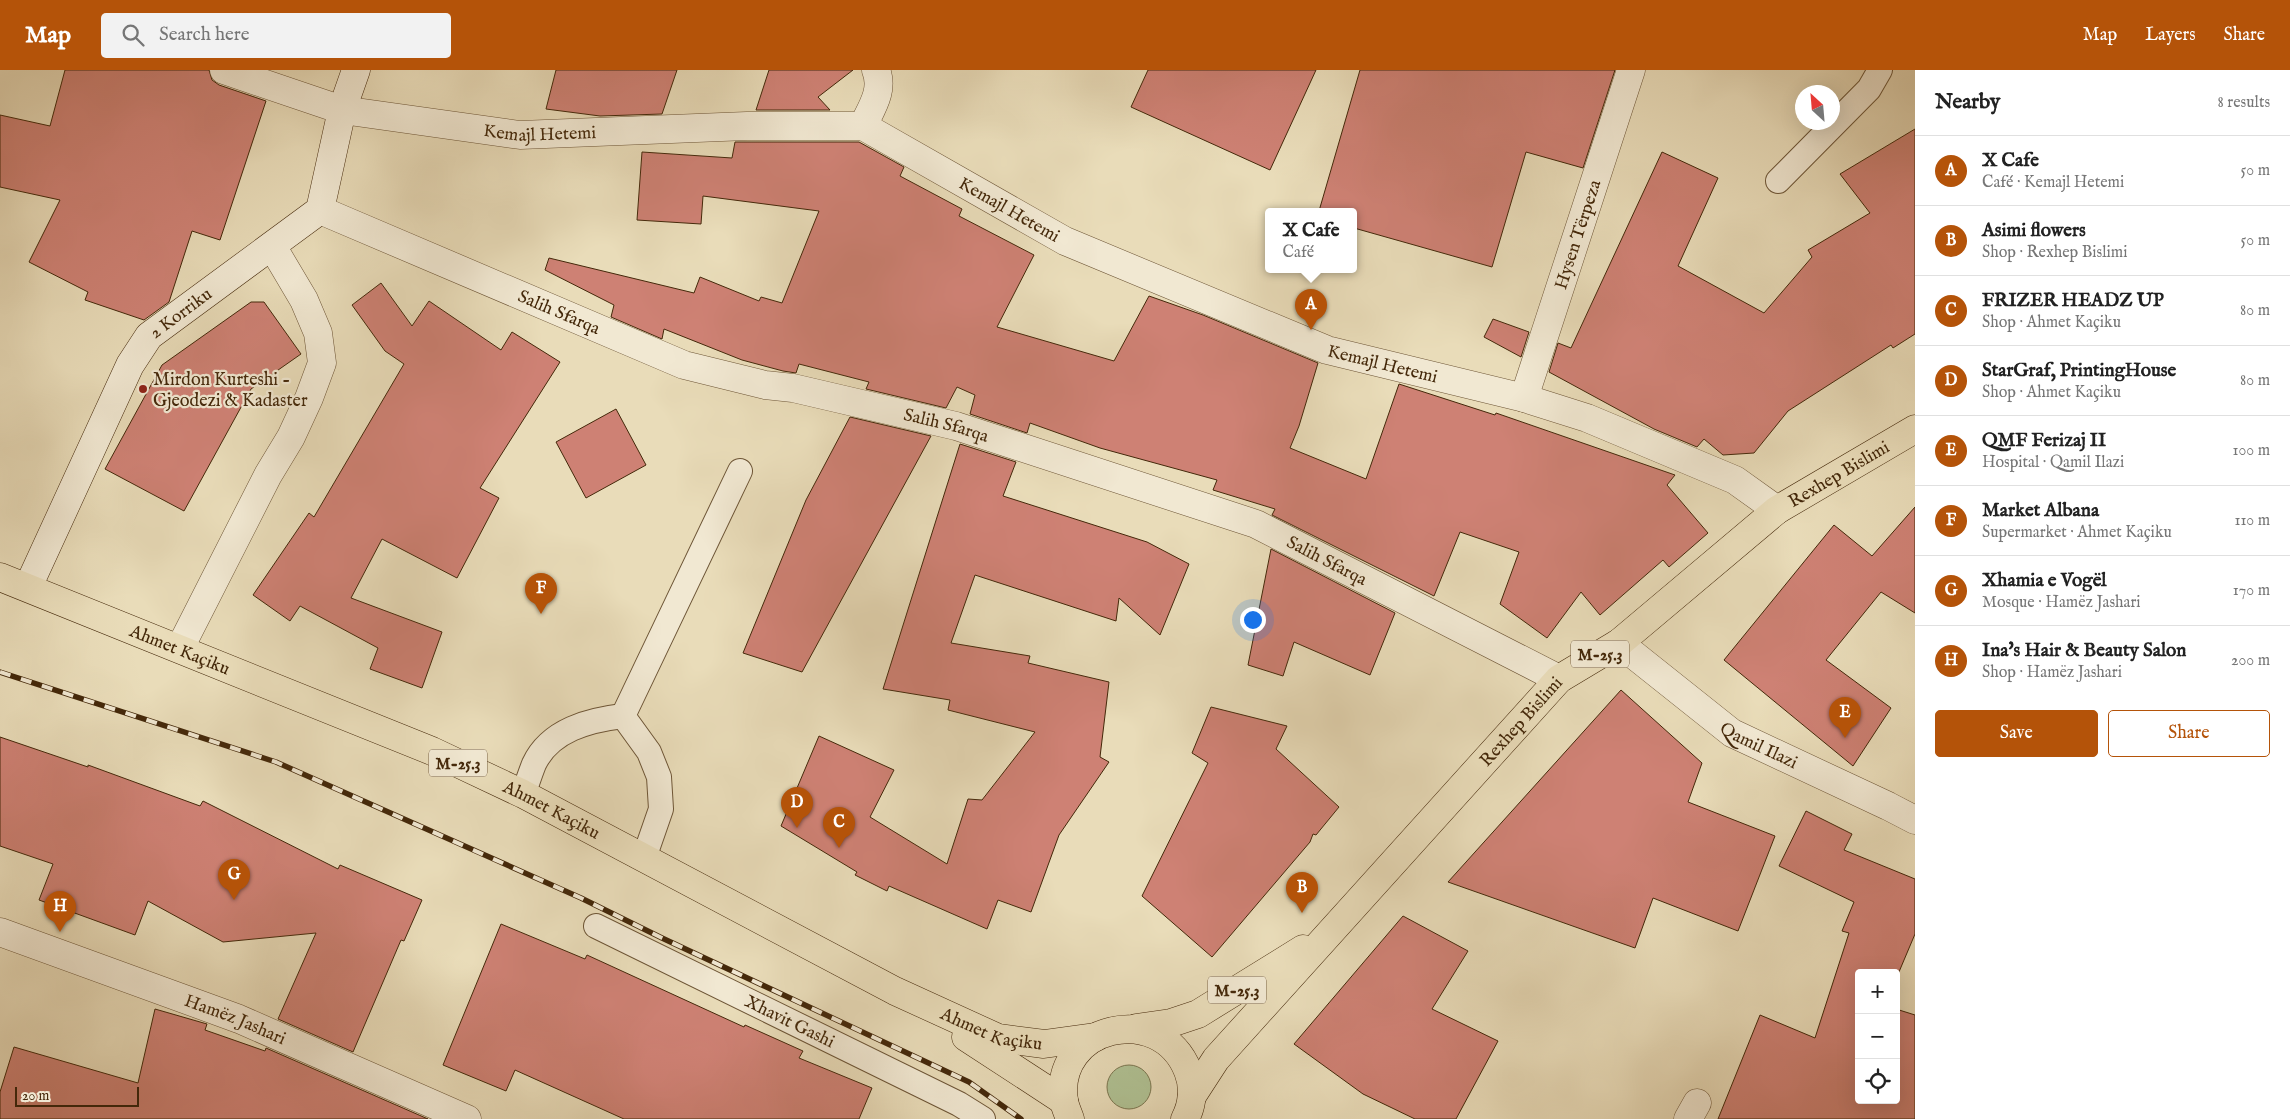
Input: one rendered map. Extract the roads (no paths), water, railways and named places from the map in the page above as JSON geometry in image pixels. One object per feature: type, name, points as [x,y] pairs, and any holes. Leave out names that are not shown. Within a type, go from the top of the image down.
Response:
[{"type":"main road","name":"Rexhep Bislimi","points":[[1190,1111],[1216,1059],[1559,679],[1619,643],[1777,510],[1915,429]]},
{"type":"main road","name":"Ahmet Kaçiku","points":[[0,577],[432,751],[523,794],[895,992],[998,1038],[1044,1044],[1095,1037],[1114,1030],[1135,1028]]},
{"type":"main road","name":"Rexhep Bislimi","points":[[1135,1028],[1171,1023],[1198,1014],[1331,931]]},
{"type":"main road","name":"Ahmet Kaçiku","points":[[895,992],[1067,1110]]},
{"type":"main road","points":[[1135,1028],[1154,1033],[1170,1044],[1183,1059],[1190,1077],[1190,1111]]},
{"type":"main road","points":[[1067,1110],[1065,1082],[1070,1064],[1080,1049],[1095,1037]]},
{"type":"street","name":"Kemajl Hetemi","points":[[224,70],[342,110],[520,135],[747,126],[863,126],[1065,241],[1318,346],[1524,398],[1587,418],[1735,480],[1777,510]]},
{"type":"street","points":[[320,210],[342,110],[356,70]]},
{"type":"street","points":[[863,126],[878,93],[879,78],[876,70]]},
{"type":"street","name":"Hysen Tërpeza","points":[[1524,398],[1631,70]]},
{"type":"street","name":"2 Korriku","points":[[28,587],[130,365],[149,336],[320,210]]},
{"type":"street","name":"Salih Sfarqa","points":[[320,210],[684,365],[765,385],[793,388],[956,426],[1256,524],[1559,679]]},
{"type":"street","points":[[180,648],[268,475],[291,437],[322,363],[318,332],[304,300],[272,246]]},
{"type":"street","name":"Qamil Ilazi","points":[[1619,643],[1732,733],[1915,820]]},
{"type":"street","name":"Hamëz Jashari","points":[[0,932],[239,1019],[466,1119]]},
{"type":"lane","points":[[1778,181],[1868,89],[1880,70]]},
{"type":"lane","points":[[623,716],[740,471]]},
{"type":"lane","points":[[523,794],[534,763],[548,744],[568,730],[582,724],[597,719],[623,716]]},
{"type":"lane","points":[[623,716],[649,752],[659,777],[661,809],[644,858]]},
{"type":"lane","name":"Xhavit Gashi","points":[[596,926],[959,1104],[984,1119]]},
{"type":"railway","points":[[0,672],[276,762],[581,898],[969,1082],[1021,1119]]},
{"type":"place","name":"X Cafe","points":[[1311,330]]},
{"type":"place","name":"Mirdon Kurteshi - Gjeodezi & Kadaster","points":[[143,389]]},
{"type":"place","name":"Market Albana","points":[[541,614]]},
{"type":"place","name":"QMF Ferizaj II","points":[[1845,738]]},
{"type":"place","name":"StarGraf, PrintingHouse","points":[[797,828]]},
{"type":"place","name":"FRIZER HEADZ UP","points":[[839,848]]},
{"type":"place","name":"Xhamia e Vogël","points":[[234,900]]},
{"type":"place","name":"Asimi flowers","points":[[1302,913]]},
{"type":"place","name":"Ina's Hair & Beauty Salon","points":[[60,932]]}]
